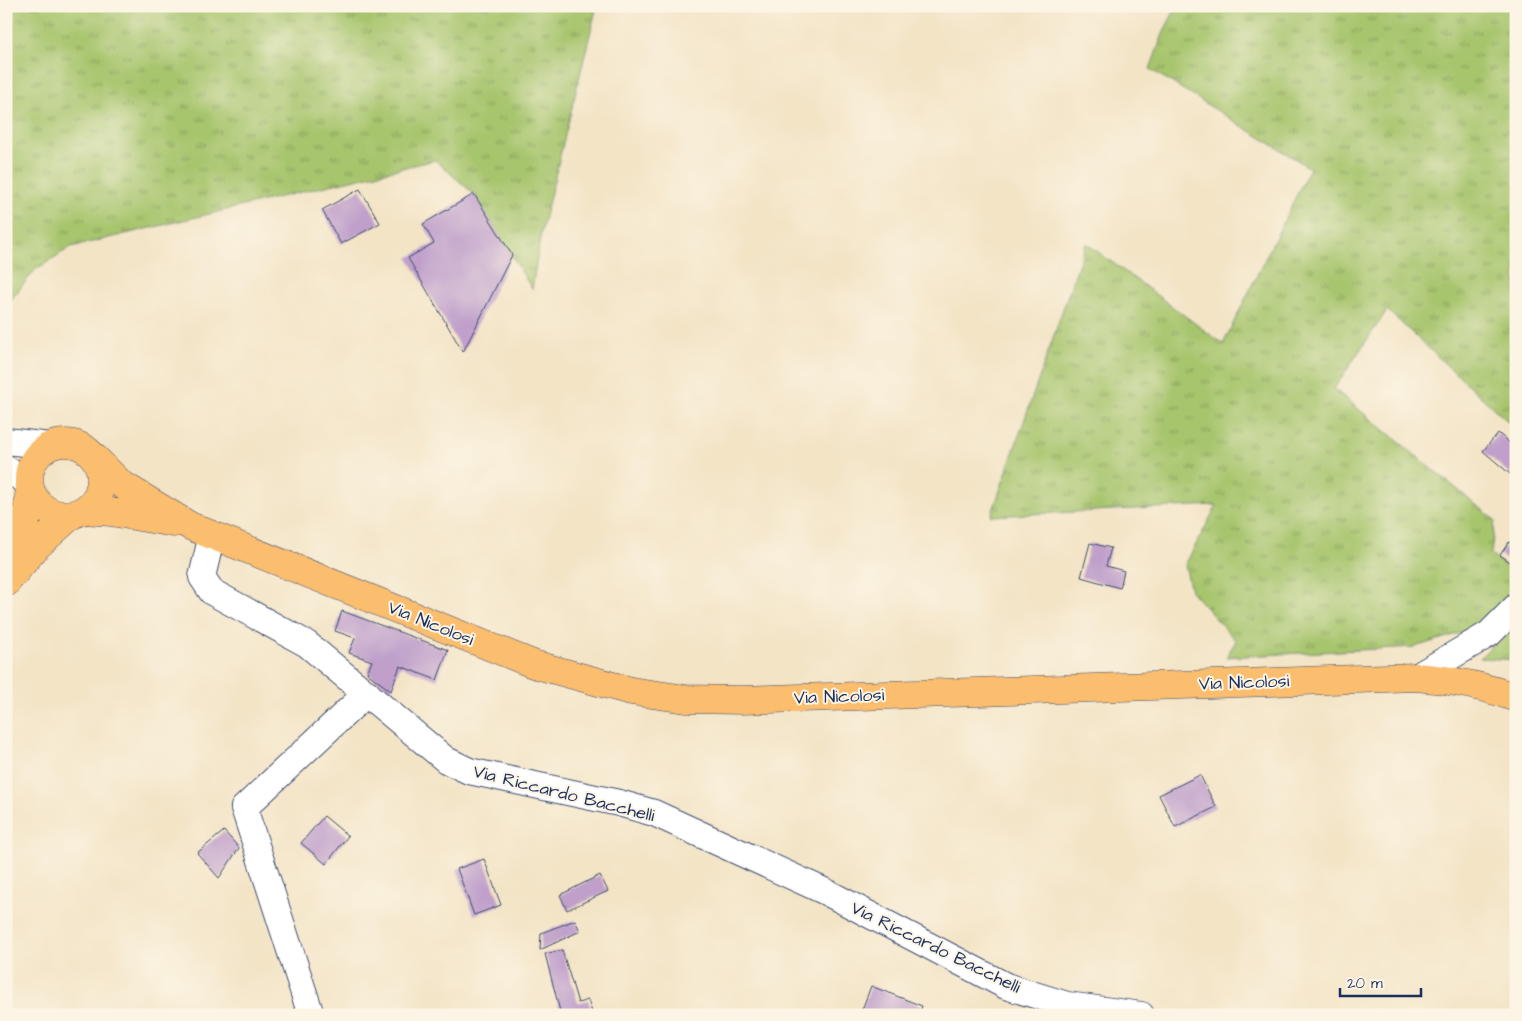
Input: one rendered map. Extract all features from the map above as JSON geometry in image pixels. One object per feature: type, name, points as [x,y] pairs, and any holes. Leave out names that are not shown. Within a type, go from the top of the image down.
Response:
[{"type":"main road","points":[[6,574],[26,522],[31,468],[35,459],[51,446],[63,443],[75,444],[86,450],[121,484],[201,530]]},
{"type":"main road","points":[[6,582],[37,546],[92,502],[99,492],[101,481],[100,469],[95,458]]},
{"type":"main road","points":[[30,486],[35,498],[51,512],[111,512],[201,530]]},
{"type":"main road","name":"Via Nicolosi","points":[[201,530],[533,664],[631,691],[686,698],[742,700],[1416,677],[1462,682],[1490,688],[1516,698]]},
{"type":"street","points":[[6,441],[51,446]]},
{"type":"street","points":[[6,469],[30,486]]},
{"type":"street","name":"Via Riccardo Bacchelli","points":[[201,530],[202,578],[212,592],[307,644],[446,760],[469,771],[620,803],[654,813],[826,892],[1006,986],[1068,1005],[1141,1015]]},
{"type":"street","points":[[1416,677],[1489,634],[1516,607]]},
{"type":"street","points":[[310,1015],[244,808],[367,693]]},
{"type":"green space","points":[[6,6],[597,6],[541,233],[532,289],[474,194],[435,160],[71,247],[35,270],[6,306]]},
{"type":"green space","points":[[1177,6],[1516,6],[1516,429],[1387,310],[1334,389],[1495,520],[1491,555],[1516,574],[1516,586],[1484,619],[1460,633],[1415,647],[1226,657],[1236,641],[1191,591],[1185,565],[1217,505],[991,516],[1086,243],[1223,344],[1310,168],[1150,69],[1164,31]]},
{"type":"green space","points":[[1516,620],[1516,660],[1480,658]]},
{"type":"building","points":[[360,189],[380,223],[341,244],[322,210]]},
{"type":"building","points":[[474,194],[512,255],[463,352],[408,258],[434,243],[423,224]]},
{"type":"building","points":[[1498,433],[1516,448],[1516,479],[1483,451]]},
{"type":"building","points":[[1509,542],[1516,547],[1516,566],[1500,555]]},
{"type":"building","points":[[1090,543],[1111,548],[1106,566],[1124,571],[1120,588],[1081,577]]},
{"type":"building","points":[[342,611],[448,650],[437,680],[400,666],[391,691],[367,673],[372,661],[349,653],[355,638],[335,631]]},
{"type":"building","points":[[1200,775],[1216,807],[1175,827],[1159,795]]},
{"type":"building","points":[[324,816],[348,836],[326,864],[301,843]]},
{"type":"building","points":[[224,831],[239,848],[219,878],[197,853]]},
{"type":"building","points":[[484,859],[501,905],[474,915],[457,869]]},
{"type":"building","points":[[600,875],[608,891],[567,910],[560,895]]},
{"type":"building","points":[[575,920],[580,931],[540,950],[541,933]]},
{"type":"building","points":[[562,950],[578,1003],[588,1000],[593,1015],[561,1015],[545,954]]},
{"type":"building","points":[[871,986],[922,1006],[919,1015],[860,1015]]}]
